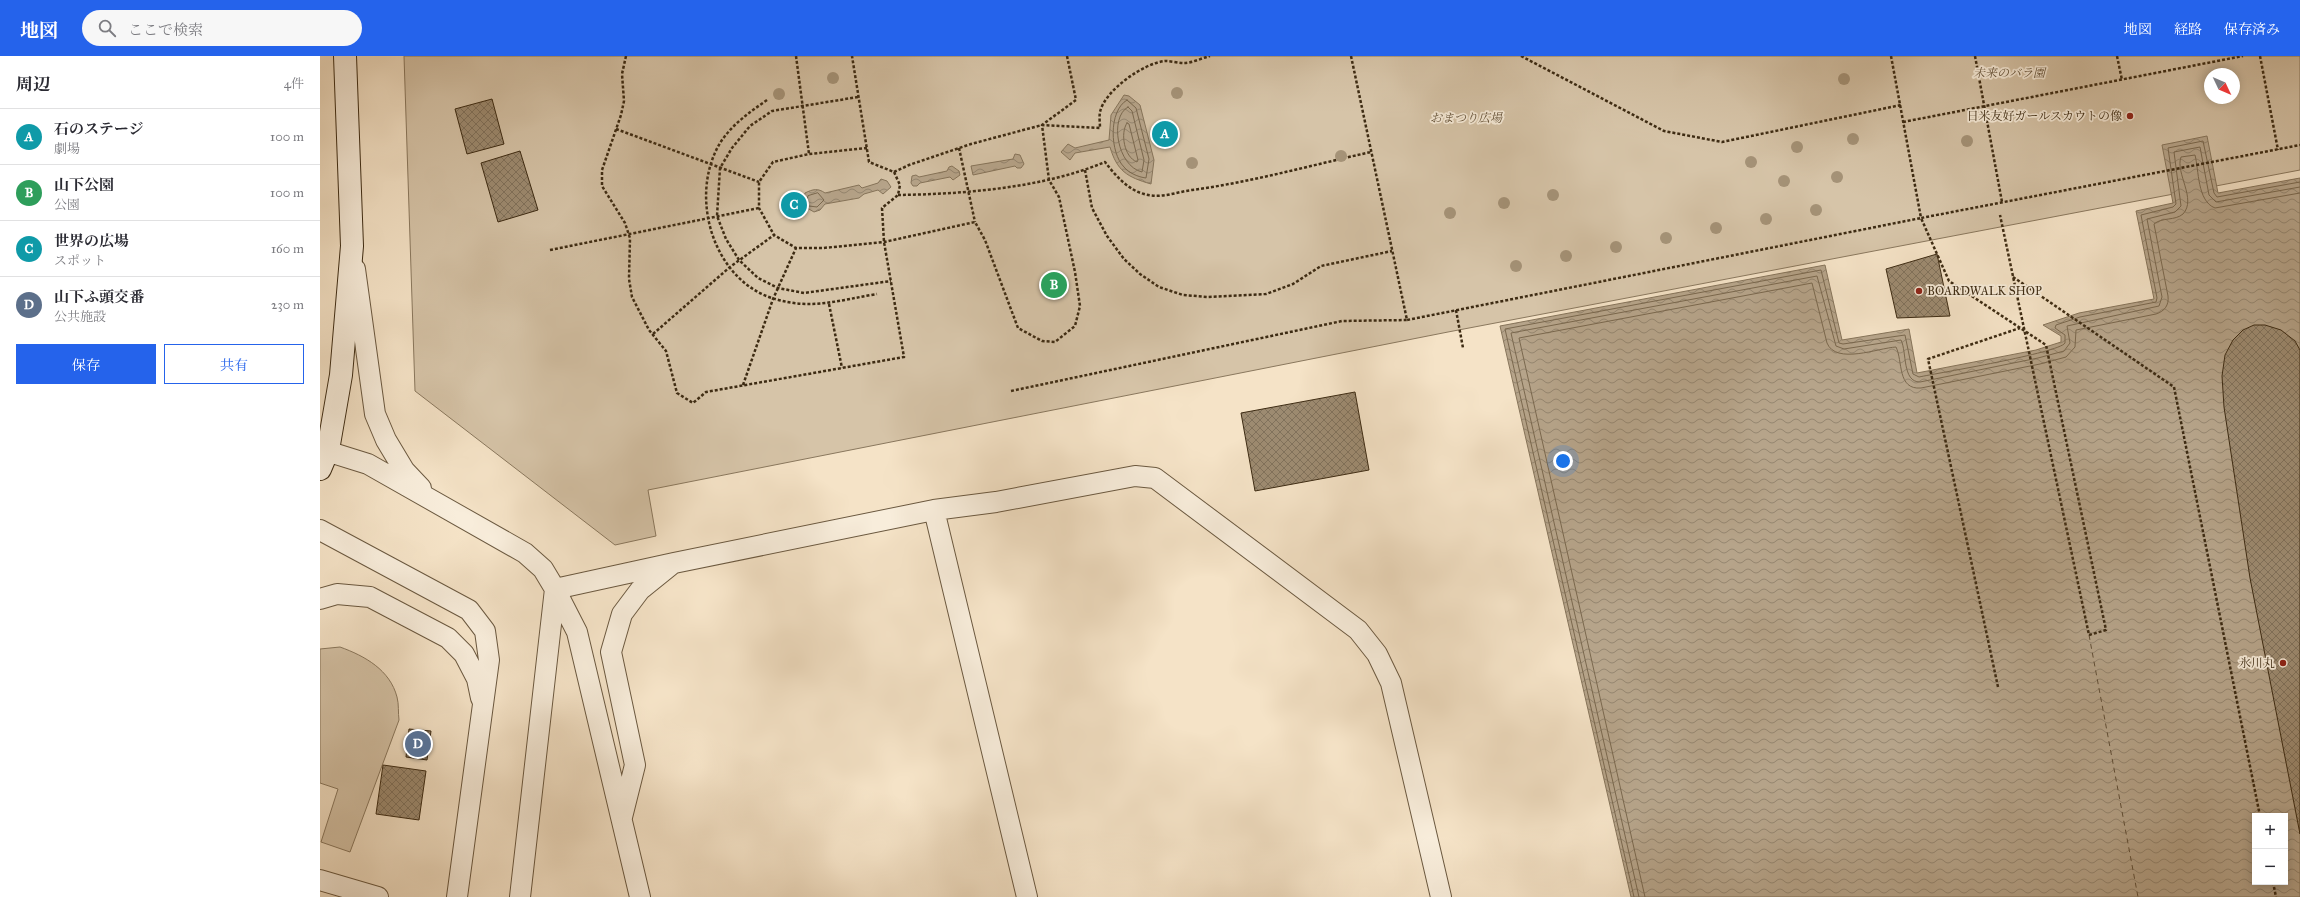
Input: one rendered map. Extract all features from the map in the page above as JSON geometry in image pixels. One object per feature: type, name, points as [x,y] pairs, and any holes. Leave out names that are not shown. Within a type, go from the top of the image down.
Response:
[{"type":"street","points":[[323,456],[341,375],[352,246],[345,56]]},
{"type":"lane","points":[[352,246],[375,414],[386,440],[404,470],[429,497]]},
{"type":"lane","points":[[323,456],[368,464],[429,497],[525,553],[543,569],[577,632],[640,897]]},
{"type":"lane","points":[[555,589],[674,562],[934,510],[996,502],[1134,476],[1155,478],[1358,630],[1377,654],[1391,684],[1441,897]]},
{"type":"lane","points":[[934,510],[1027,897]]},
{"type":"lane","points":[[320,530],[469,610],[484,631],[489,660],[484,710],[457,897]]},
{"type":"lane","points":[[621,819],[635,765],[611,652],[622,614],[640,590],[674,562]]},
{"type":"lane","points":[[520,897],[555,589]]},
{"type":"lane","points":[[320,599],[337,594],[370,597],[448,638],[464,654],[477,679],[484,710]]},
{"type":"lane","points":[[320,880],[378,897]]},
{"type":"path","points":[[626,56],[622,74],[624,101],[602,170],[602,186],[625,223],[628,233],[630,247],[629,279],[632,297],[639,314],[666,351],[677,392],[692,403],[706,392],[904,357],[884,242],[882,208],[898,195],[969,191],[1049,180],[1085,170],[1105,162],[1115,175],[1129,187],[1144,194],[1158,196],[1202,189],[1371,152]]},
{"type":"path","points":[[796,56],[809,154]]},
{"type":"path","points":[[852,56],[869,162],[894,172],[900,185],[898,195]]},
{"type":"path","points":[[1042,125],[1076,100],[1068,56]]},
{"type":"path","points":[[894,172],[909,165],[959,148],[1042,125],[1100,128],[1100,112],[1107,99],[1116,87],[1133,75],[1152,65],[1166,61],[1185,63],[1210,56]]},
{"type":"path","points":[[1351,56],[1407,320]]},
{"type":"path","points":[[1521,56],[1664,131],[1722,142],[1901,105]]},
{"type":"path","points":[[1892,56],[1921,218],[1949,281],[2020,328],[2026,333],[2046,345],[2106,630],[2089,635],[2024,335],[2023,327],[2000,215]]},
{"type":"path","points":[[1974,56],[2002,202]]},
{"type":"path","points":[[2117,56],[2122,80]]},
{"type":"path","points":[[1904,122],[2243,56]]},
{"type":"path","points":[[2260,56],[2278,150]]},
{"type":"path","points":[[858,97],[772,111],[750,126],[732,148],[720,168],[717,216],[726,239],[739,260],[758,278],[778,288],[804,293],[891,281]]},
{"type":"path","points":[[767,100],[733,126],[721,142],[706,185],[710,233],[730,267],[748,286],[773,299],[809,306],[829,304],[877,294]]},
{"type":"path","points":[[959,148],[975,222],[985,240],[1018,328],[1042,342],[1055,342],[1075,326],[1080,306],[1076,272],[1059,196],[1049,180],[1042,125]]},
{"type":"path","points":[[616,129],[759,182]]},
{"type":"path","points":[[1011,391],[1342,321],[1407,320],[2002,202],[2300,145]]},
{"type":"path","points":[[867,148],[809,154],[773,162],[759,182],[759,208],[774,235],[796,248],[823,248],[884,242],[975,222]]},
{"type":"path","points":[[1085,170],[1092,208],[1107,236],[1124,259],[1140,274],[1159,287],[1183,295],[1208,297],[1266,294],[1293,284],[1321,266],[1392,250]]},
{"type":"path","points":[[550,250],[628,233],[759,208]]},
{"type":"path","points":[[653,334],[730,267],[774,235]]},
{"type":"path","points":[[743,386],[773,299],[796,248]]},
{"type":"path","points":[[2012,277],[2174,387],[2259,813]]},
{"type":"path","points":[[829,304],[842,368]]},
{"type":"path","points":[[1456,310],[1463,348]]},
{"type":"path","points":[[1998,687],[1928,359],[2023,327]]},
{"type":"path","points":[[2274,885],[2276,897]]},
{"type":"green space","points":[[404,56],[2300,56],[2300,170],[1448,332],[648,490],[656,536],[615,545],[415,391]]},
{"type":"green space","points":[[340,647],[375,665],[389,679],[394,687],[397,697],[399,720],[350,852],[321,842],[338,789],[320,783],[320,649]]},
{"type":"water","points":[[1124,95],[1129,96],[1140,105],[1154,160],[1151,184],[1135,179],[1124,172],[1116,162],[1110,147],[1075,153],[1070,160],[1061,152],[1068,144],[1075,148],[1109,140],[1111,115]]},
{"type":"water","points":[[2207,136],[2218,193],[2300,178],[2300,897],[1631,897],[1500,326],[1825,265],[1842,340],[1909,329],[1917,373],[2036,350],[2061,342],[2061,336],[2043,325],[2079,313],[2154,299],[2136,211],[2173,203],[2162,145]]},
{"type":"water","points":[[1015,154],[1020,155],[1024,164],[1021,168],[1017,168],[1015,166],[973,175],[971,166],[1013,159]]},
{"type":"water","points":[[952,166],[959,171],[960,175],[953,180],[950,177],[920,183],[917,186],[913,186],[911,183],[912,176],[916,175],[919,177],[947,171],[949,167]]},
{"type":"water","points":[[881,179],[887,181],[891,187],[883,194],[878,190],[864,194],[859,198],[825,204],[820,210],[814,212],[802,205],[805,193],[811,191],[818,190],[825,193],[859,185],[862,188],[878,183]]},
{"type":"building","points":[[492,99],[504,144],[467,154],[455,109]]},
{"type":"building","points":[[520,151],[538,210],[498,222],[481,163]]},
{"type":"building","points":[[1937,254],[1950,316],[1897,318],[1886,269]]},
{"type":"building","name":"氷川丸","points":[[2254,325],[2265,325],[2281,330],[2295,341],[2300,350],[2300,834],[2250,578],[2224,407],[2222,376],[2225,355],[2233,340],[2243,330]]},
{"type":"building","points":[[1355,392],[1369,470],[1255,491],[1241,413]]},
{"type":"building","points":[[409,729],[431,731],[427,760],[406,757]]},
{"type":"building","points":[[383,765],[426,771],[419,820],[376,814]]},
{"type":"ferry route","points":[[2089,635],[2138,897]]},
{"type":"place","name":"日米友好ガールスカウトの像","points":[[2130,116]]},
{"type":"place","name":"石のステージ","points":[[1165,134]]},
{"type":"place","name":"世界の広場","points":[[794,205]]},
{"type":"place","name":"山下公園","points":[[1054,285]]},
{"type":"place","name":"BOARDWALK SHOP","points":[[1919,291]]},
{"type":"place","name":"氷川丸","points":[[2283,663]]},
{"type":"place","name":"山下ふ頭交番","points":[[418,744]]},
{"type":"park label","name":"未来のバラ園","points":[[2009,73]]},
{"type":"park label","name":"おまつり広場","points":[[1466,118]]}]
